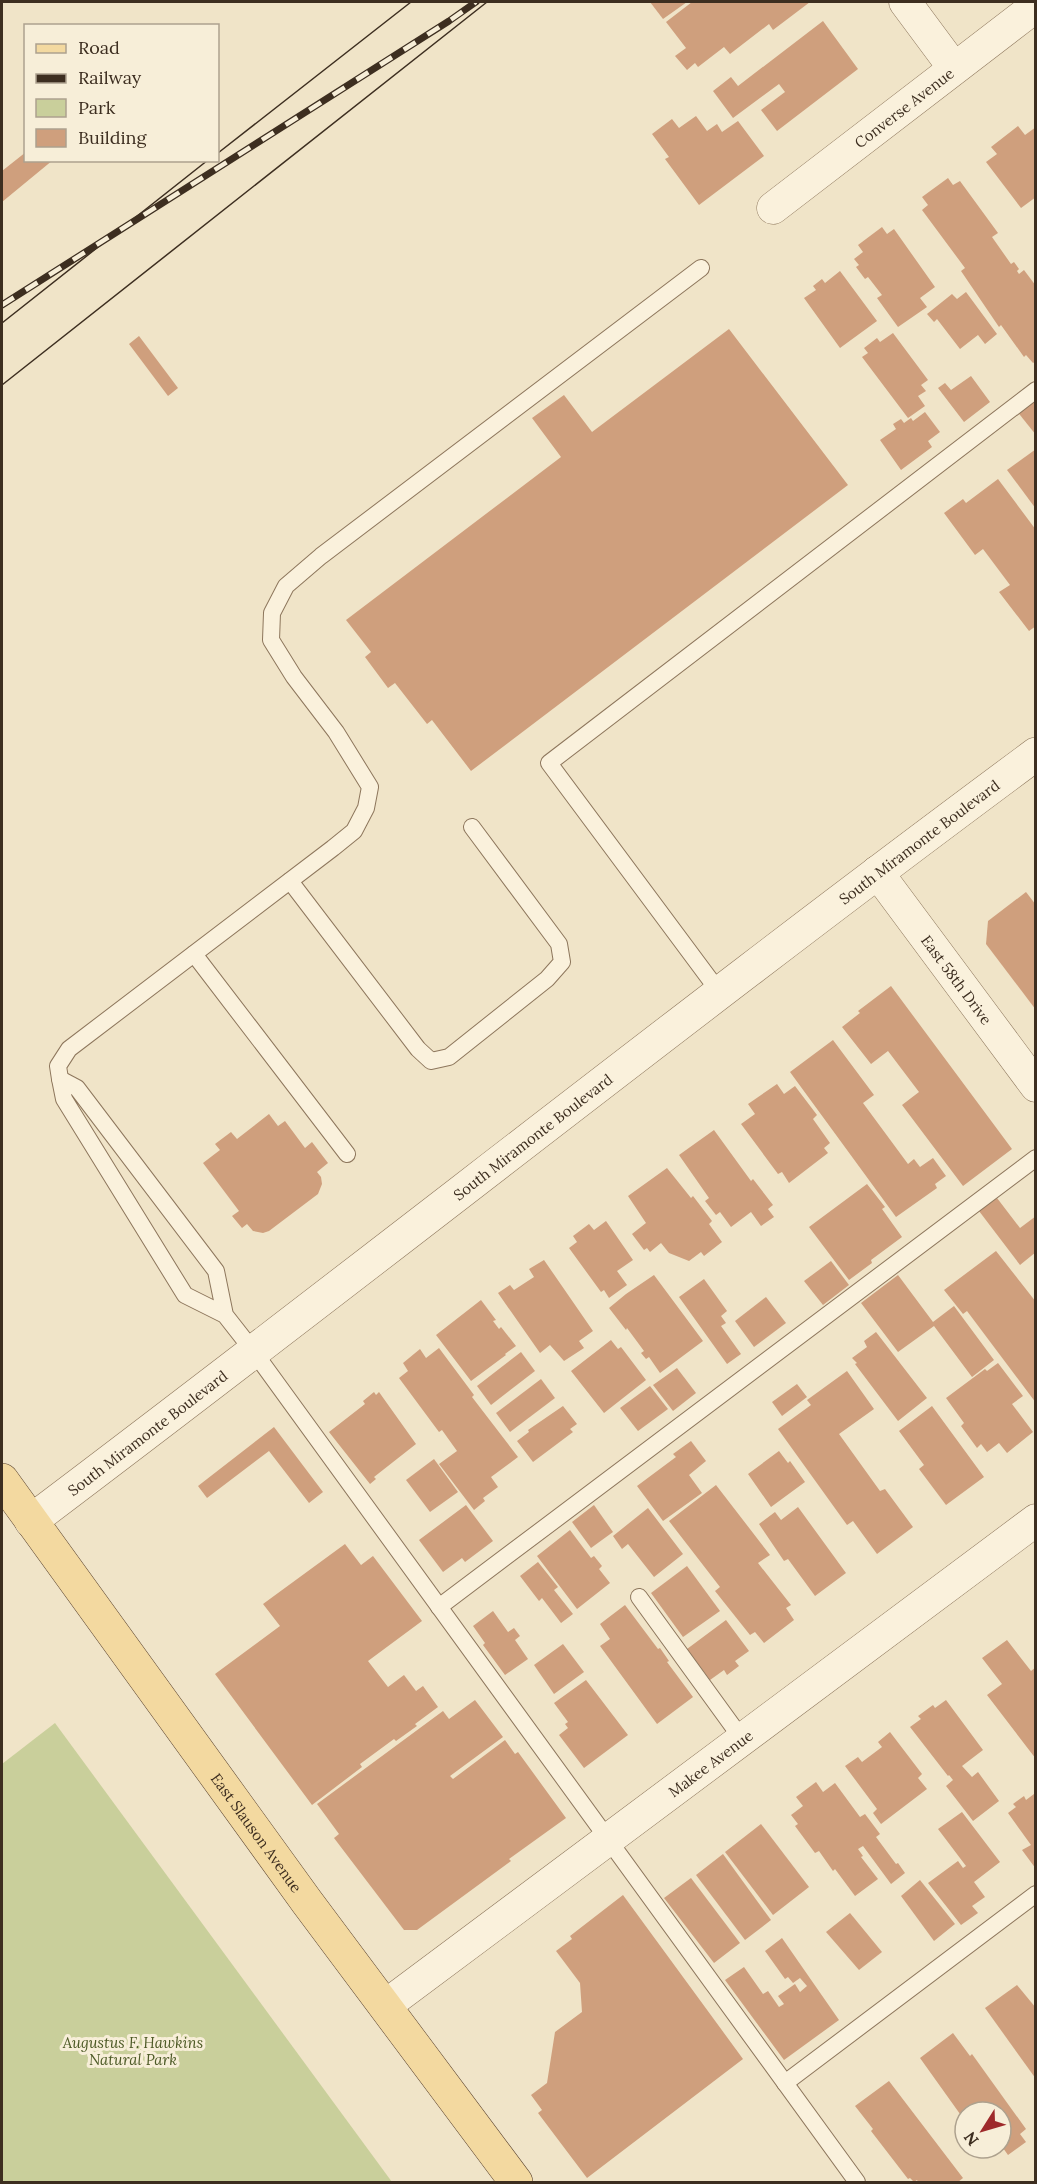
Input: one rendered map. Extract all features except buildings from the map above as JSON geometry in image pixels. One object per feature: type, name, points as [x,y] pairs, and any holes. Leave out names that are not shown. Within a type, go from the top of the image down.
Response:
[{"type":"main road","name":"East Slauson Avenue","points":[[2,1480],[307,1902],[516,2182]]},
{"type":"street","points":[[905,2],[954,68]]},
{"type":"street","name":"Converse Avenue","points":[[773,208],[1035,6]]},
{"type":"street","name":"South Miramonte Boulevard","points":[[31,1521],[877,872],[1035,754]]},
{"type":"street","name":"East 58th Drive","points":[[877,872],[1035,1086]]},
{"type":"street","name":"Makee Avenue","points":[[385,2006],[1035,1520]]},
{"type":"lane","points":[[701,268],[321,556],[286,586],[272,612],[271,640],[294,677],[336,732],[370,787],[366,808],[354,831],[69,1049],[58,1066],[64,1099],[185,1295],[225,1315],[254,1352],[857,2182]]},
{"type":"lane","points":[[720,993],[549,764],[1035,390]]},
{"type":"lane","points":[[290,881],[418,1049],[431,1061],[449,1057],[548,979],[562,963],[559,944],[472,827]]},
{"type":"lane","points":[[194,954],[347,1154]]},
{"type":"lane","points":[[60,1079],[77,1088],[216,1271],[225,1315]]},
{"type":"lane","points":[[439,1607],[1035,1158]]},
{"type":"lane","points":[[639,1597],[742,1739]]},
{"type":"lane","points":[[785,2084],[1035,1893]]},
{"type":"green space","name":"Augustus F. Hawkins Natural Park","points":[[55,1723],[392,2182],[2,2182],[2,1764]]},
{"type":"tram line","points":[[219,152],[411,2]]},
{"type":"tram line","points":[[2,385],[487,2]]},
{"type":"tram line","points":[[2,323],[205,162]]},
{"type":"railway","points":[[2,305],[476,2]]}]
